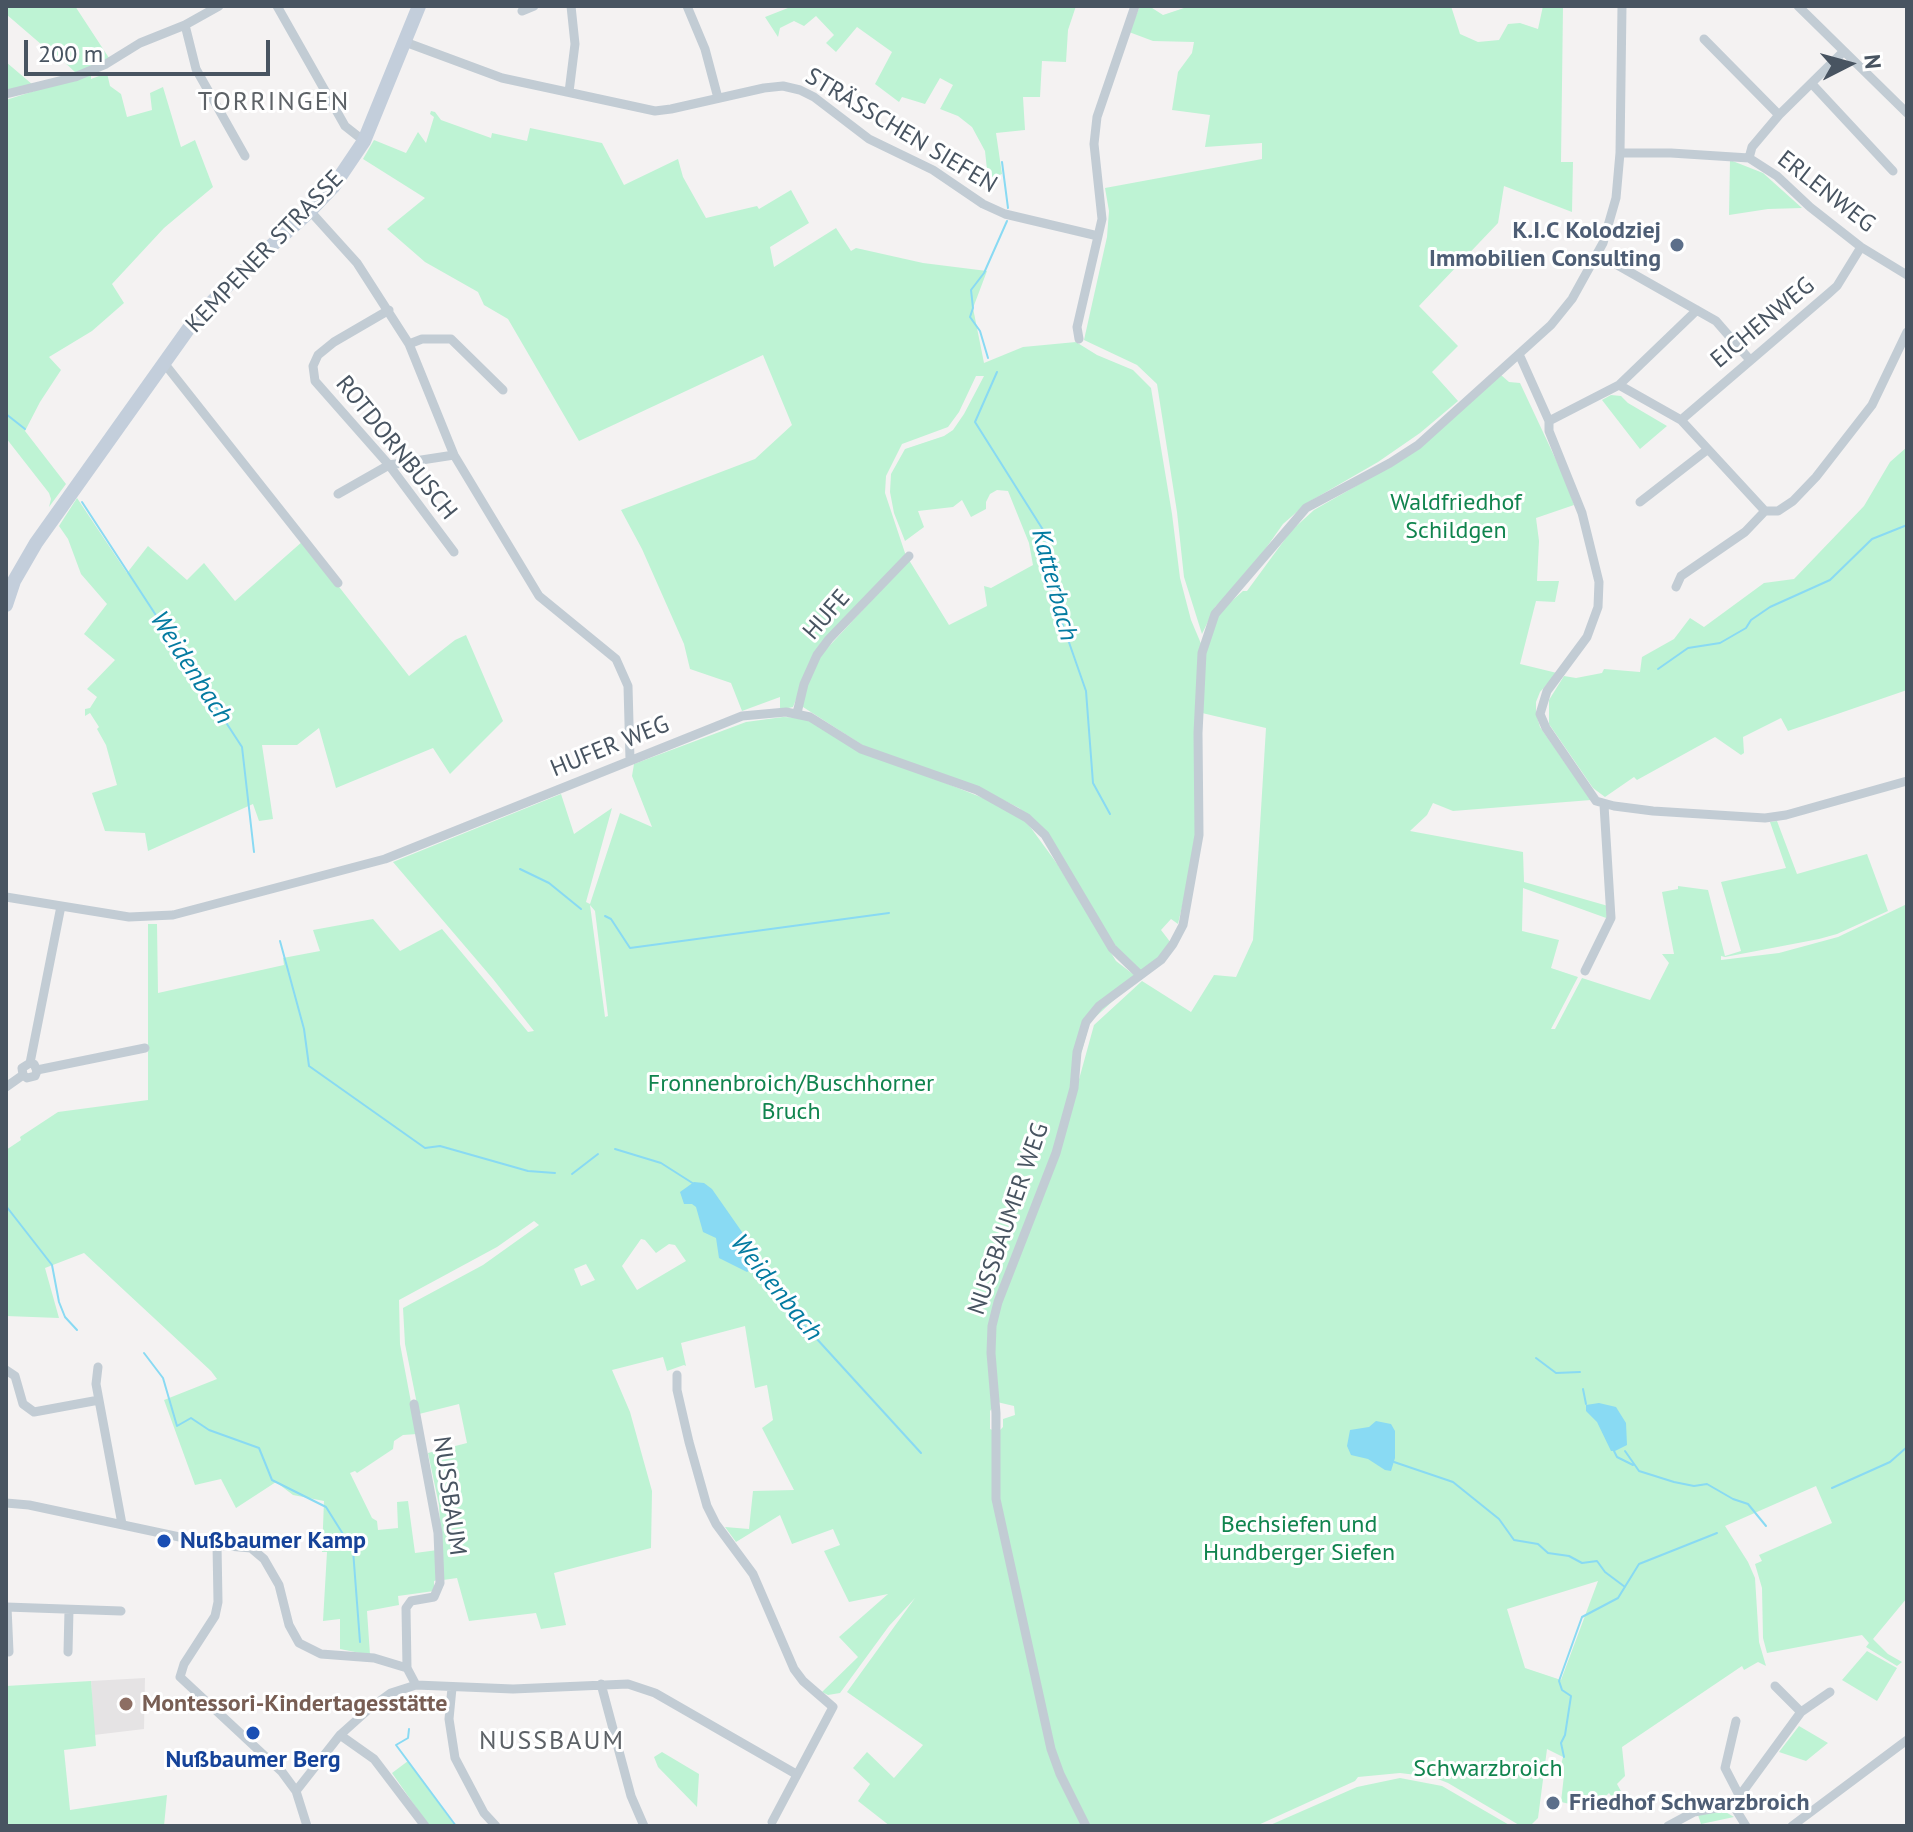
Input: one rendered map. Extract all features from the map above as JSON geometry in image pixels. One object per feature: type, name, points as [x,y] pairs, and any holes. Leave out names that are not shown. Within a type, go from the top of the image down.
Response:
[{"type":"main road","name":"KEMPENER STRASSE","points":[[6,605],[14,581],[30,552],[196,319],[332,188],[364,141],[419,6]]},
{"type":"street","points":[[6,94],[75,77],[219,6]]},
{"type":"street","points":[[277,6],[345,126],[364,141]]},
{"type":"street","points":[[522,11],[534,6]]},
{"type":"street","points":[[569,92],[575,44],[571,6]]},
{"type":"street","points":[[687,6],[705,49],[718,98]]},
{"type":"street","points":[[1079,339],[1077,327],[1102,205],[1094,144],[1097,117],[1135,6]]},
{"type":"street","name":"NUSSBAUMER WEG","points":[[1086,1826],[1051,1749],[996,1499],[992,1326],[1006,1277],[1056,1153],[1074,1088],[1077,1052],[1086,1022],[1099,1006],[1161,960],[1183,925],[1199,835],[1198,733],[1202,653],[1215,614],[1306,508],[1418,445],[1559,316],[1598,254],[1615,206],[1620,153],[1622,6]]},
{"type":"street","points":[[1798,6],[1907,113]]},
{"type":"street","points":[[185,25],[196,69],[245,156]]},
{"type":"street","points":[[1704,39],[1779,115]]},
{"type":"street","name":"STRÄSSCHEN SIEFEN","points":[[405,42],[502,78],[655,111],[775,86],[800,90],[869,139],[933,170],[983,204],[1005,214],[1098,236]]},
{"type":"street","points":[[1749,158],[1752,147],[1779,115],[1843,52]]},
{"type":"street","points":[[1812,84],[1893,171]]},
{"type":"street","name":"ERLENWEG","points":[[1620,153],[1749,158],[1777,176],[1861,247],[1907,275]]},
{"type":"street","points":[[310,211],[357,263],[389,310],[409,344],[454,455],[539,596],[616,659],[628,686],[630,760]]},
{"type":"street","name":"EICHENWEG","points":[[1681,420],[1837,286],[1861,247]]},
{"type":"street","points":[[1598,254],[1716,321],[1750,360]]},
{"type":"street","name":"ROTDORNBUSCH","points":[[389,310],[334,342],[318,355],[313,366],[315,381],[389,465],[454,552]]},
{"type":"street","points":[[1549,421],[1619,385],[1697,310]]},
{"type":"street","points":[[1676,587],[1681,576],[1745,532],[1765,511],[1778,511],[1786,506],[1816,477],[1872,405],[1907,332]]},
{"type":"street","points":[[409,344],[422,339],[451,339],[503,390]]},
{"type":"street","points":[[1519,354],[1549,421],[1549,431],[1589,537],[1599,591],[1598,607],[1587,637],[1547,691],[1540,714],[1546,728],[1596,801],[1604,805],[1666,812],[1765,818],[1907,781]]},
{"type":"street","points":[[164,363],[338,583]]},
{"type":"street","points":[[1619,385],[1681,420],[1765,511]]},
{"type":"street","points":[[1640,502],[1707,450]]},
{"type":"street","points":[[338,494],[389,465],[454,455]]},
{"type":"street","name":"HUFE","points":[[797,713],[804,684],[817,655],[909,556]]},
{"type":"street","name":"HUFER WEG","points":[[6,897],[142,918],[173,915],[385,859],[742,716],[797,713],[810,717],[861,749],[977,790],[1027,818],[1045,835],[1112,948],[1140,975]]},
{"type":"street","points":[[1585,971],[1611,918],[1604,805]]},
{"type":"street","points":[[33,1066],[61,906]]},
{"type":"street","points":[[6,1087],[23,1075],[23,1066],[145,1048]]},
{"type":"street","points":[[98,1367],[95,1373],[99,1400],[122,1524]]},
{"type":"street","points":[[6,1370],[15,1376],[21,1400],[31,1411],[99,1400]]},
{"type":"street","points":[[677,1375],[677,1390],[707,1506],[716,1524],[753,1574],[794,1669],[833,1707],[772,1822]]},
{"type":"street","name":"NUSSBAUM","points":[[407,1668],[406,1608],[411,1601],[434,1597],[440,1583],[438,1533],[414,1404]]},
{"type":"street","points":[[6,1503],[29,1505],[217,1545],[244,1546],[260,1554],[282,1592],[292,1633],[304,1647],[321,1654],[374,1658],[407,1668],[416,1685]]},
{"type":"street","points":[[217,1545],[218,1602],[215,1616],[184,1664],[180,1677],[282,1772],[296,1791],[307,1826]]},
{"type":"street","points":[[9,1652],[6,1607],[121,1611]]},
{"type":"street","points":[[68,1652],[69,1610]]},
{"type":"street","points":[[601,1684],[631,1796],[644,1826]]},
{"type":"street","points":[[296,1791],[340,1735],[369,1709],[391,1693],[416,1685],[541,1689],[628,1684],[655,1693],[796,1774]]},
{"type":"street","points":[[1775,1686],[1801,1712]]},
{"type":"street","points":[[452,1688],[450,1729],[455,1758],[484,1813],[496,1826]]},
{"type":"street","points":[[1668,1826],[1694,1812],[1737,1801],[1801,1712],[1830,1692]]},
{"type":"street","points":[[1736,1721],[1725,1768],[1746,1826]]},
{"type":"street","points":[[340,1735],[374,1759],[425,1826]]},
{"type":"street","points":[[1792,1826],[1907,1740]]},
{"type":"shaded area","points":[[145,1678],[144,1729],[94,1735],[91,1681]]},
{"type":"green space","points":[[6,6],[75,6],[109,58],[76,73],[6,14]]},
{"type":"green space","points":[[793,6],[1076,6],[1068,30],[1066,62],[1042,61],[1040,97],[1023,97],[1025,130],[996,133],[1002,174],[988,179],[985,151],[972,127],[958,116],[940,109],[953,85],[940,78],[925,104],[902,97],[899,102],[875,84],[892,52],[857,27],[836,52],[826,43],[834,35],[816,16],[804,26],[794,21],[780,28],[778,37],[765,17]]},
{"type":"green space","points":[[1140,6],[1149,6],[1163,15],[1190,6],[1451,6],[1460,34],[1478,42],[1499,40],[1508,24],[1520,23],[1538,29],[1543,6],[1563,6],[1561,162],[1573,162],[1572,212],[1504,186],[1498,223],[1419,306],[1458,346],[1432,372],[1458,401],[1420,433],[1378,462],[1307,503],[1283,524],[1247,575],[1215,607],[1202,634],[1184,577],[1157,384],[1137,365],[1084,340],[1107,237],[1109,211],[1105,188],[1262,159],[1262,143],[1205,147],[1210,115],[1172,110],[1178,72],[1192,53],[1194,42],[1153,41],[1129,32]]},
{"type":"green space","points":[[6,62],[33,85],[6,90]]},
{"type":"green space","points":[[91,73],[91,79],[107,73],[110,86],[121,94],[127,117],[152,110],[150,93],[163,87],[181,147],[195,140],[213,187],[164,228],[112,284],[124,303],[92,331],[49,357],[61,370],[25,431],[66,484],[49,507],[49,493],[6,438],[6,100]]},
{"type":"green space","points":[[431,111],[441,120],[491,138],[492,133],[527,141],[530,128],[602,143],[624,185],[678,159],[683,177],[706,218],[757,206],[759,209],[791,190],[809,223],[770,247],[774,267],[836,228],[851,251],[856,248],[923,263],[987,271],[973,308],[984,363],[1023,347],[1076,342],[1097,355],[1133,370],[1151,388],[1180,578],[1191,620],[1202,646],[1194,759],[1199,797],[1198,838],[1178,924],[1171,919],[1161,930],[1171,943],[1160,962],[1141,975],[1123,957],[1035,821],[1019,808],[975,786],[867,748],[803,707],[801,701],[820,656],[909,560],[949,625],[987,606],[984,586],[991,588],[1033,565],[1029,543],[1008,491],[997,490],[990,494],[986,509],[971,517],[962,500],[953,507],[918,511],[924,527],[905,541],[894,513],[891,474],[905,449],[953,430],[984,376],[976,376],[959,412],[948,427],[902,444],[886,476],[885,493],[906,556],[824,643],[810,664],[793,707],[780,710],[780,697],[742,711],[731,683],[690,669],[684,644],[642,549],[621,510],[755,459],[792,425],[763,355],[579,441],[508,319],[484,305],[478,292],[425,262],[387,229],[425,198],[363,159],[374,140],[406,153],[418,132],[426,143],[434,117]]},
{"type":"green space","points":[[1730,160],[1763,173],[1802,208],[1729,215]]},
{"type":"green space","points":[[1501,375],[1509,382],[1520,383],[1574,505],[1536,518],[1539,541],[1537,581],[1559,581],[1555,602],[1536,601],[1520,664],[1557,673],[1540,692],[1536,713],[1540,727],[1591,800],[1453,811],[1433,803],[1427,815],[1410,831],[1523,852],[1524,882],[1608,906],[1609,919],[1523,888],[1522,931],[1559,940],[1551,968],[1578,977],[1551,1029],[1555,1029],[1582,978],[1650,1000],[1669,963],[1662,954],[1674,954],[1662,892],[1678,889],[1678,886],[1708,890],[1725,956],[1741,951],[1721,882],[1786,868],[1770,822],[1777,821],[1797,874],[1867,854],[1888,911],[1837,934],[1725,957],[1721,956],[1721,960],[1779,953],[1838,937],[1907,904],[1907,1598],[1873,1639],[1888,1654],[1902,1662],[1897,1666],[1866,1647],[1869,1643],[1862,1635],[1767,1653],[1763,1638],[1762,1588],[1755,1564],[1762,1561],[1759,1555],[1832,1523],[1816,1486],[1725,1526],[1755,1578],[1759,1642],[1766,1666],[1758,1662],[1744,1670],[1742,1666],[1622,1747],[1625,1776],[1617,1784],[1623,1795],[1615,1801],[1609,1793],[1592,1809],[1561,1802],[1564,1775],[1559,1773],[1563,1757],[1547,1749],[1538,1818],[1530,1826],[1519,1825],[1448,1783],[1433,1777],[1400,1773],[1358,1777],[1256,1826],[890,1826],[858,1801],[870,1784],[853,1768],[867,1752],[894,1778],[923,1745],[847,1692],[915,1598],[889,1626],[840,1693],[828,1695],[822,1692],[858,1657],[839,1637],[888,1594],[849,1602],[824,1551],[840,1545],[833,1529],[792,1544],[780,1515],[736,1542],[725,1527],[749,1529],[753,1491],[794,1490],[762,1428],[773,1420],[767,1385],[755,1388],[745,1326],[681,1343],[686,1366],[667,1371],[663,1357],[612,1370],[630,1412],[652,1491],[651,1548],[554,1573],[566,1625],[541,1629],[536,1613],[469,1621],[457,1578],[443,1580],[439,1505],[428,1453],[467,1443],[459,1404],[419,1414],[405,1344],[403,1308],[483,1265],[539,1225],[534,1221],[497,1247],[399,1300],[400,1344],[417,1434],[403,1435],[394,1441],[393,1449],[357,1473],[350,1473],[372,1518],[377,1521],[378,1530],[398,1528],[397,1502],[408,1501],[415,1553],[438,1550],[437,1580],[434,1581],[434,1591],[398,1596],[399,1605],[367,1611],[370,1655],[340,1649],[340,1619],[323,1621],[327,1552],[322,1552],[324,1501],[293,1495],[276,1482],[236,1508],[221,1479],[195,1485],[164,1400],[217,1379],[211,1371],[84,1253],[45,1268],[59,1318],[6,1316],[6,1150],[58,1112],[148,1100],[148,924],[157,924],[158,993],[284,965],[283,958],[320,951],[313,930],[373,919],[400,951],[442,929],[528,1032],[534,1031],[393,862],[561,794],[574,834],[612,808],[586,902],[590,904],[620,813],[652,827],[632,776],[634,764],[746,722],[783,717],[805,718],[843,742],[993,802],[1024,820],[1058,865],[1116,961],[1138,978],[1090,1022],[1054,1150],[1059,1152],[1094,1025],[1142,981],[1191,1012],[1214,975],[1236,977],[1253,940],[1266,728],[1202,713],[1206,647],[1215,620],[1226,606],[1247,591],[1291,531],[1314,510],[1384,470],[1426,441]],"holes":[[[590,905],[595,911],[608,1016],[605,1017]],[[641,1239],[656,1253],[669,1244],[675,1245],[686,1261],[637,1290],[622,1266]],[[586,1264],[595,1280],[581,1286],[574,1269]],[[997,1402],[1014,1406],[1015,1415],[1003,1419],[1003,1427],[998,1432],[990,1429],[990,1411]],[[1598,1581],[1561,1680],[1525,1668],[1507,1609]]]},
{"type":"green space","points":[[1611,395],[1621,396],[1667,426],[1640,449],[1602,400]]},
{"type":"green space","points":[[1907,447],[1907,690],[1788,731],[1781,718],[1743,737],[1744,753],[1741,755],[1715,737],[1637,780],[1634,777],[1605,797],[1593,788],[1549,724],[1549,700],[1564,676],[1576,678],[1602,673],[1604,669],[1640,672],[1642,657],[1674,639],[1690,618],[1704,627],[1764,583],[1794,579],[1864,506],[1890,462]]},
{"type":"green space","points":[[77,498],[127,573],[148,546],[187,580],[204,563],[235,601],[303,541],[409,676],[466,635],[503,721],[450,774],[433,748],[336,788],[319,728],[297,745],[262,745],[273,819],[259,821],[253,804],[148,851],[145,833],[105,831],[92,793],[117,785],[106,745],[97,729],[99,727],[90,713],[85,716],[85,709],[90,708],[97,697],[87,689],[115,660],[84,634],[107,604],[81,574],[68,539],[59,526]]},
{"type":"green space","points":[[1867,1651],[1897,1668],[1877,1701],[1842,1680]]},
{"type":"green space","points":[[91,1681],[96,1746],[64,1750],[70,1810],[167,1795],[164,1826],[6,1826],[6,1686]]},
{"type":"green space","points":[[1799,1726],[1828,1743],[1806,1761],[1779,1752]]},
{"type":"green space","points":[[662,1752],[699,1774],[697,1807],[658,1767],[654,1757]]},
{"type":"green space","points":[[408,1761],[455,1826],[429,1826],[392,1773]]},
{"type":"green space","points":[[1400,1778],[1442,1786],[1511,1826],[1268,1826],[1357,1787]]},
{"type":"green space","points":[[1724,1811],[1734,1817],[1701,1824],[1698,1815]]},
{"type":"water","points":[[694,1182],[704,1183],[712,1189],[742,1232],[753,1268],[747,1272],[719,1258],[716,1238],[703,1232],[696,1207],[684,1204],[680,1192]]},
{"type":"water","points":[[1599,1403],[1616,1407],[1626,1423],[1627,1445],[1615,1451],[1611,1451],[1597,1422],[1586,1411],[1586,1405]]},
{"type":"water","points":[[1376,1421],[1391,1424],[1395,1431],[1395,1458],[1391,1471],[1368,1459],[1351,1455],[1347,1446],[1350,1430],[1369,1427]]},
{"type":"waterway","name":"Katterbach","points":[[1002,162],[1008,208]]},
{"type":"waterway","name":"Katterbach","points":[[988,358],[980,331],[970,317],[973,308],[971,290],[984,273],[1007,221]]},
{"type":"waterway","name":"Katterbach","points":[[997,372],[975,422],[1045,533],[1050,588],[1086,691],[1093,783],[1110,814]]},
{"type":"waterway","name":"Weidenbach","points":[[6,414],[25,429]]},
{"type":"waterway","name":"Weidenbach","points":[[82,502],[242,747],[254,852]]},
{"type":"waterway","points":[[1658,669],[1688,648],[1720,643],[1746,628],[1751,620],[1770,607],[1830,580],[1872,539],[1907,525]]},
{"type":"waterway","points":[[520,869],[549,883],[581,909]]},
{"type":"waterway","points":[[605,916],[611,919],[630,948],[889,913]]},
{"type":"waterway","name":"Weidenbach","points":[[280,941],[304,1029],[309,1066],[425,1148],[440,1146],[528,1171],[555,1173]]},
{"type":"waterway","name":"Weidenbach","points":[[615,1149],[661,1163],[694,1184]]},
{"type":"waterway","name":"Weidenbach","points":[[572,1174],[598,1154]]},
{"type":"waterway","points":[[6,1206],[52,1265],[59,1302],[65,1317],[77,1330]]},
{"type":"waterway","name":"Weidenbach","points":[[750,1259],[774,1292],[921,1453]]},
{"type":"waterway","points":[[144,1353],[163,1378],[177,1426],[191,1418],[209,1430],[259,1448],[272,1480],[326,1507],[353,1550],[360,1642]]},
{"type":"waterway","points":[[1536,1358],[1556,1373],[1580,1372]]},
{"type":"waterway","points":[[1583,1389],[1586,1404]]},
{"type":"waterway","points":[[1832,1488],[1890,1462],[1907,1447]]},
{"type":"waterway","points":[[1614,1451],[1617,1457],[1633,1465]]},
{"type":"waterway","points":[[1625,1451],[1639,1471],[1694,1486],[1707,1484],[1748,1504],[1766,1526]]},
{"type":"waterway","points":[[1394,1462],[1453,1482],[1499,1519],[1514,1540],[1538,1544],[1548,1553],[1569,1556],[1582,1563],[1597,1561],[1605,1572],[1625,1587]]},
{"type":"waterway","points":[[1564,1757],[1561,1743],[1571,1696],[1562,1690],[1559,1681],[1582,1617],[1618,1598],[1639,1564],[1717,1533]]},
{"type":"waterway","points":[[409,1729],[408,1738],[396,1745],[456,1826]]},
{"type":"place","name":"K.I.C Kolodziej Immobilien Consulting","points":[[1677,245]]},
{"type":"place","name":"Nußbaumer Kamp","points":[[164,1541]]},
{"type":"place","name":"Montessori-Kindertagesstätte","points":[[126,1704]]},
{"type":"place","name":"Nußbaumer Berg","points":[[253,1733]]},
{"type":"place","name":"Friedhof Schwarzbroich","points":[[1553,1803]]},
{"type":"district","name":"TORRINGEN","points":[[274,103]]},
{"type":"district","name":"NUSSBAUM","points":[[552,1742]]},
{"type":"park label","name":"Waldfriedhof Schildgen","points":[[1456,517]]},
{"type":"park label","name":"Fronnenbroich/Buschhorner Bruch","points":[[791,1098]]},
{"type":"park label","name":"Bechsiefen und Hundberger Siefen","points":[[1299,1539]]},
{"type":"park label","name":"Schwarzbroich","points":[[1488,1769]]}]
